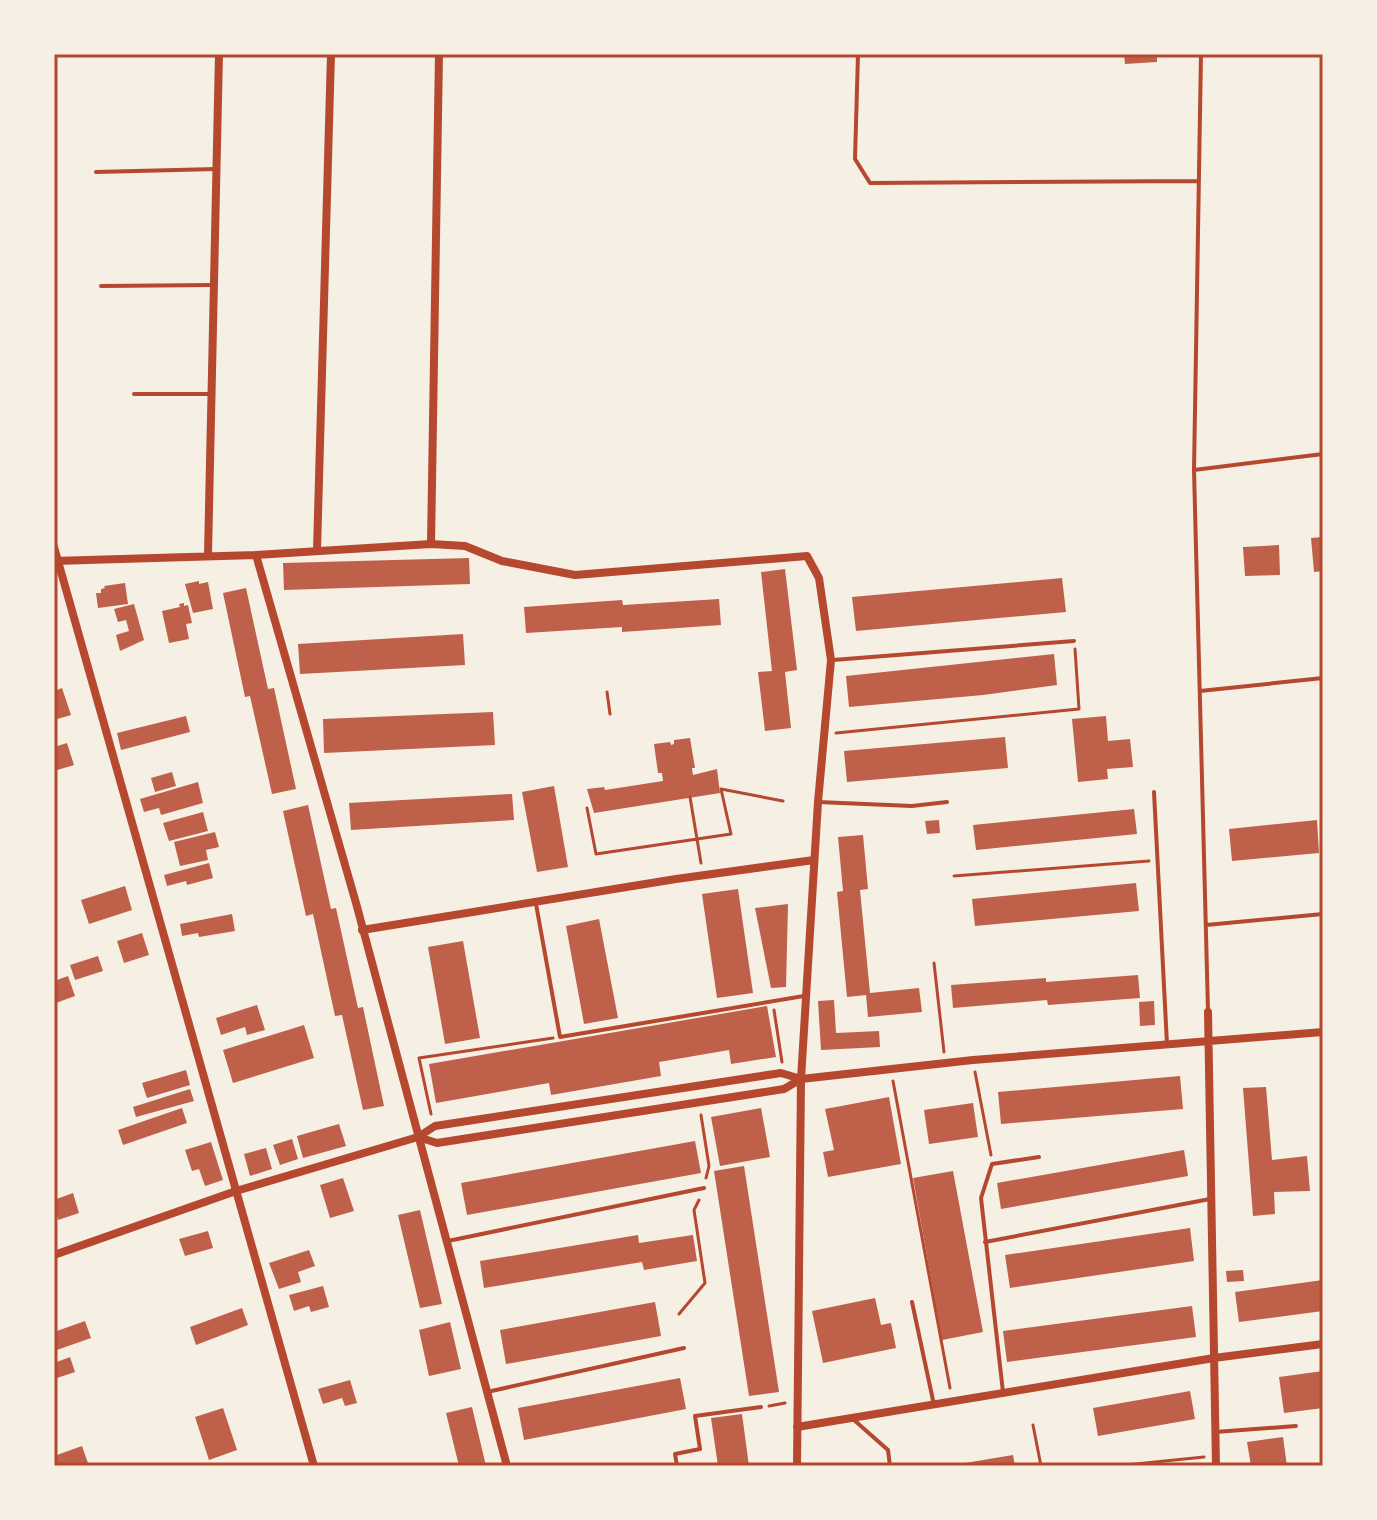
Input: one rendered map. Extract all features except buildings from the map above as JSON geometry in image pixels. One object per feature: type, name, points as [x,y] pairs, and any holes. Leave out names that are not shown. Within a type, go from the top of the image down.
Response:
[{"type":"street","points":[[208,554],[219,54]]},
{"type":"street","points":[[317,550],[331,54]]},
{"type":"street","points":[[431,544],[439,54]]},
{"type":"street","points":[[56,561],[208,554],[256,555],[431,544],[465,546],[502,561],[575,575],[807,556],[819,578],[831,660],[818,802],[801,1079],[797,1466]]},
{"type":"street","points":[[54,547],[314,1466]]},
{"type":"street","points":[[256,555],[362,930],[507,1466]]},
{"type":"street","points":[[362,930],[814,860]]},
{"type":"street","points":[[1208,1012],[1216,1466]]},
{"type":"street","points":[[54,1255],[236,1191],[418,1137],[435,1126],[781,1073],[801,1079],[973,1060],[1323,1032]]},
{"type":"street","points":[[418,1137],[437,1143],[784,1089],[801,1079]]},
{"type":"street","points":[[797,1427],[1214,1358],[1323,1344]]},
{"type":"lane","points":[[858,54],[855,159],[870,183],[1198,181]]},
{"type":"lane","points":[[1201,54],[1194,470],[1208,1012]]},
{"type":"lane","points":[[96,172],[216,169]]},
{"type":"lane","points":[[101,286],[214,285]]},
{"type":"lane","points":[[134,394],[212,394]]},
{"type":"lane","points":[[1194,470],[1323,454]]},
{"type":"lane","points":[[831,660],[1074,641]]},
{"type":"lane","points":[[1200,691],[1323,678]]},
{"type":"lane","points":[[1154,792],[1167,1044]]},
{"type":"lane","points":[[818,802],[912,806],[947,802]]},
{"type":"lane","points":[[535,901],[560,1037],[807,995]]},
{"type":"lane","points":[[1206,925],[1323,914]]},
{"type":"lane","points":[[1003,1393],[981,1198],[992,1164],[1039,1157]]},
{"type":"lane","points":[[447,1241],[704,1188]]},
{"type":"lane","points":[[985,1242],[1211,1198]]},
{"type":"lane","points":[[912,1302],[934,1405]]},
{"type":"lane","points":[[487,1392],[684,1348]]},
{"type":"lane","points":[[677,1466],[675,1454],[700,1449],[695,1416],[761,1407]]},
{"type":"lane","points":[[852,1418],[888,1450],[890,1466]]},
{"type":"lane","points":[[1215,1432],[1296,1426]]},
{"type":"path","points":[[825,734],[1079,709],[1074,641]]},
{"type":"path","points":[[607,692],[610,714]]},
{"type":"path","points":[[587,808],[596,854],[731,834],[721,789],[783,801]]},
{"type":"path","points":[[690,797],[703,875]]},
{"type":"path","points":[[954,876],[1157,861]]},
{"type":"path","points":[[934,963],[945,1064]]},
{"type":"path","points":[[772,1001],[782,1064]]},
{"type":"path","points":[[431,1116],[419,1058],[560,1037]]},
{"type":"path","points":[[973,1060],[992,1164]]},
{"type":"path","points":[[891,1069],[952,1402]]},
{"type":"path","points":[[679,1314],[705,1283],[694,1210],[709,1166],[699,1103]]},
{"type":"path","points":[[903,1186],[912,1184]]},
{"type":"path","points":[[761,1407],[798,1401]]},
{"type":"path","points":[[1033,1425],[1041,1466]]},
{"type":"path","points":[[1116,1466],[1216,1455]]}]
